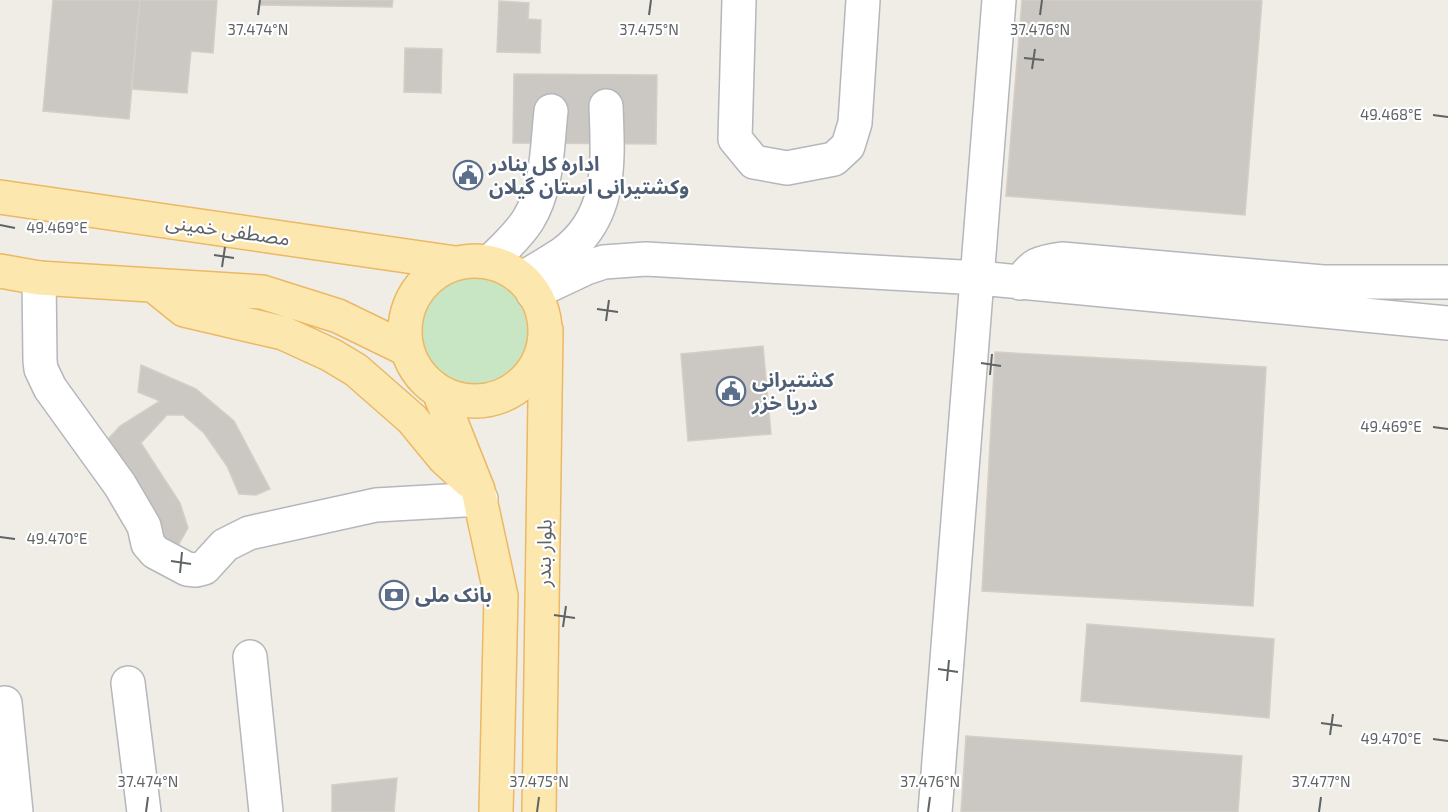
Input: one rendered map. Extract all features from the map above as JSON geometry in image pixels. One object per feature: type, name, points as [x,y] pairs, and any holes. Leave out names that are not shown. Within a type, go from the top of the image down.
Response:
[{"type":"main road","name":"مصطفی خمینی","points":[[0,197],[455,264]]},
{"type":"main road","points":[[472,261],[490,262],[507,269],[527,286],[542,309],[546,330],[537,364],[526,380],[512,392],[494,400],[475,402],[456,400],[439,392],[424,381],[413,366],[406,349],[404,330],[407,312],[414,296],[425,281],[455,264],[472,261]]},
{"type":"main road","points":[[0,271],[39,278],[262,292],[338,316],[406,349]]},
{"type":"main road","points":[[153,285],[184,310],[283,333],[356,369],[412,419],[444,458],[480,494]]},
{"type":"main road","name":"بلوار بندر","points":[[539,812],[546,330]]},
{"type":"main road","points":[[439,392],[480,494],[501,596],[496,812]]},
{"type":"street","points":[[739,0],[735,139],[754,162],[787,168],[834,159],[848,146],[855,123],[863,0]]},
{"type":"street","points":[[935,812],[979,278],[999,0]]},
{"type":"street","points":[[527,286],[588,230],[604,191],[608,158],[606,106]]},
{"type":"street","points":[[490,262],[528,220],[539,196],[546,167],[551,111]]},
{"type":"street","points":[[527,286],[604,262],[646,259],[979,278],[1448,323]]},
{"type":"street","points":[[1020,283],[1028,270],[1042,262],[1062,259],[1323,282],[1448,282]]},
{"type":"street","points":[[39,278],[40,361],[41,369],[50,388],[120,484],[144,526],[148,544],[155,552],[179,565],[196,570],[204,568],[225,545],[249,534],[376,505],[480,494]]},
{"type":"street","points":[[250,657],[266,812]]},
{"type":"street","points":[[128,683],[144,812]]},
{"type":"street","points":[[5,703],[16,812]]},
{"type":"green space","points":[[475,272],[498,276],[517,290],[531,309],[535,332],[531,355],[517,374],[498,388],[475,392],[452,388],[433,374],[419,355],[415,332],[419,309],[433,290],[452,276]]},
{"type":"building","points":[[53,0],[140,0],[129,119],[43,111]]},
{"type":"building","points":[[140,0],[217,0],[213,53],[191,51],[187,93],[131,89]]},
{"type":"building","points":[[260,0],[393,0],[392,7],[260,5]]},
{"type":"building","points":[[1022,0],[1262,0],[1245,215],[1006,196]]},
{"type":"building","points":[[499,1],[529,3],[528,19],[541,20],[540,53],[497,52]]},
{"type":"building","points":[[405,48],[442,49],[441,93],[404,92]]},
{"type":"building","points":[[514,74],[657,75],[656,144],[513,143]]},
{"type":"building","points":[[763,346],[771,434],[688,441],[681,354]]},
{"type":"building","points":[[995,352],[1266,367],[1253,606],[982,591]]},
{"type":"building","points":[[141,365],[196,389],[234,421],[270,489],[256,495],[239,494],[227,466],[204,433],[183,415],[167,415],[141,443],[180,503],[188,528],[176,549],[162,536],[108,439],[120,426],[160,401],[138,392]]},
{"type":"building","points":[[1087,624],[1274,639],[1269,718],[1081,701]]},
{"type":"building","points":[[966,736],[1242,756],[1238,812],[961,812]]},
{"type":"building","points":[[397,778],[394,812],[332,812],[332,785]]},
{"type":"place","name":"اداره کل بنادر وکشتیرانی استان گیلان","points":[[468,175]]},
{"type":"place","name":"کشتیرانی دریا خزر","points":[[731,391]]},
{"type":"place","name":"بانک ملی","points":[[394,595]]}]
